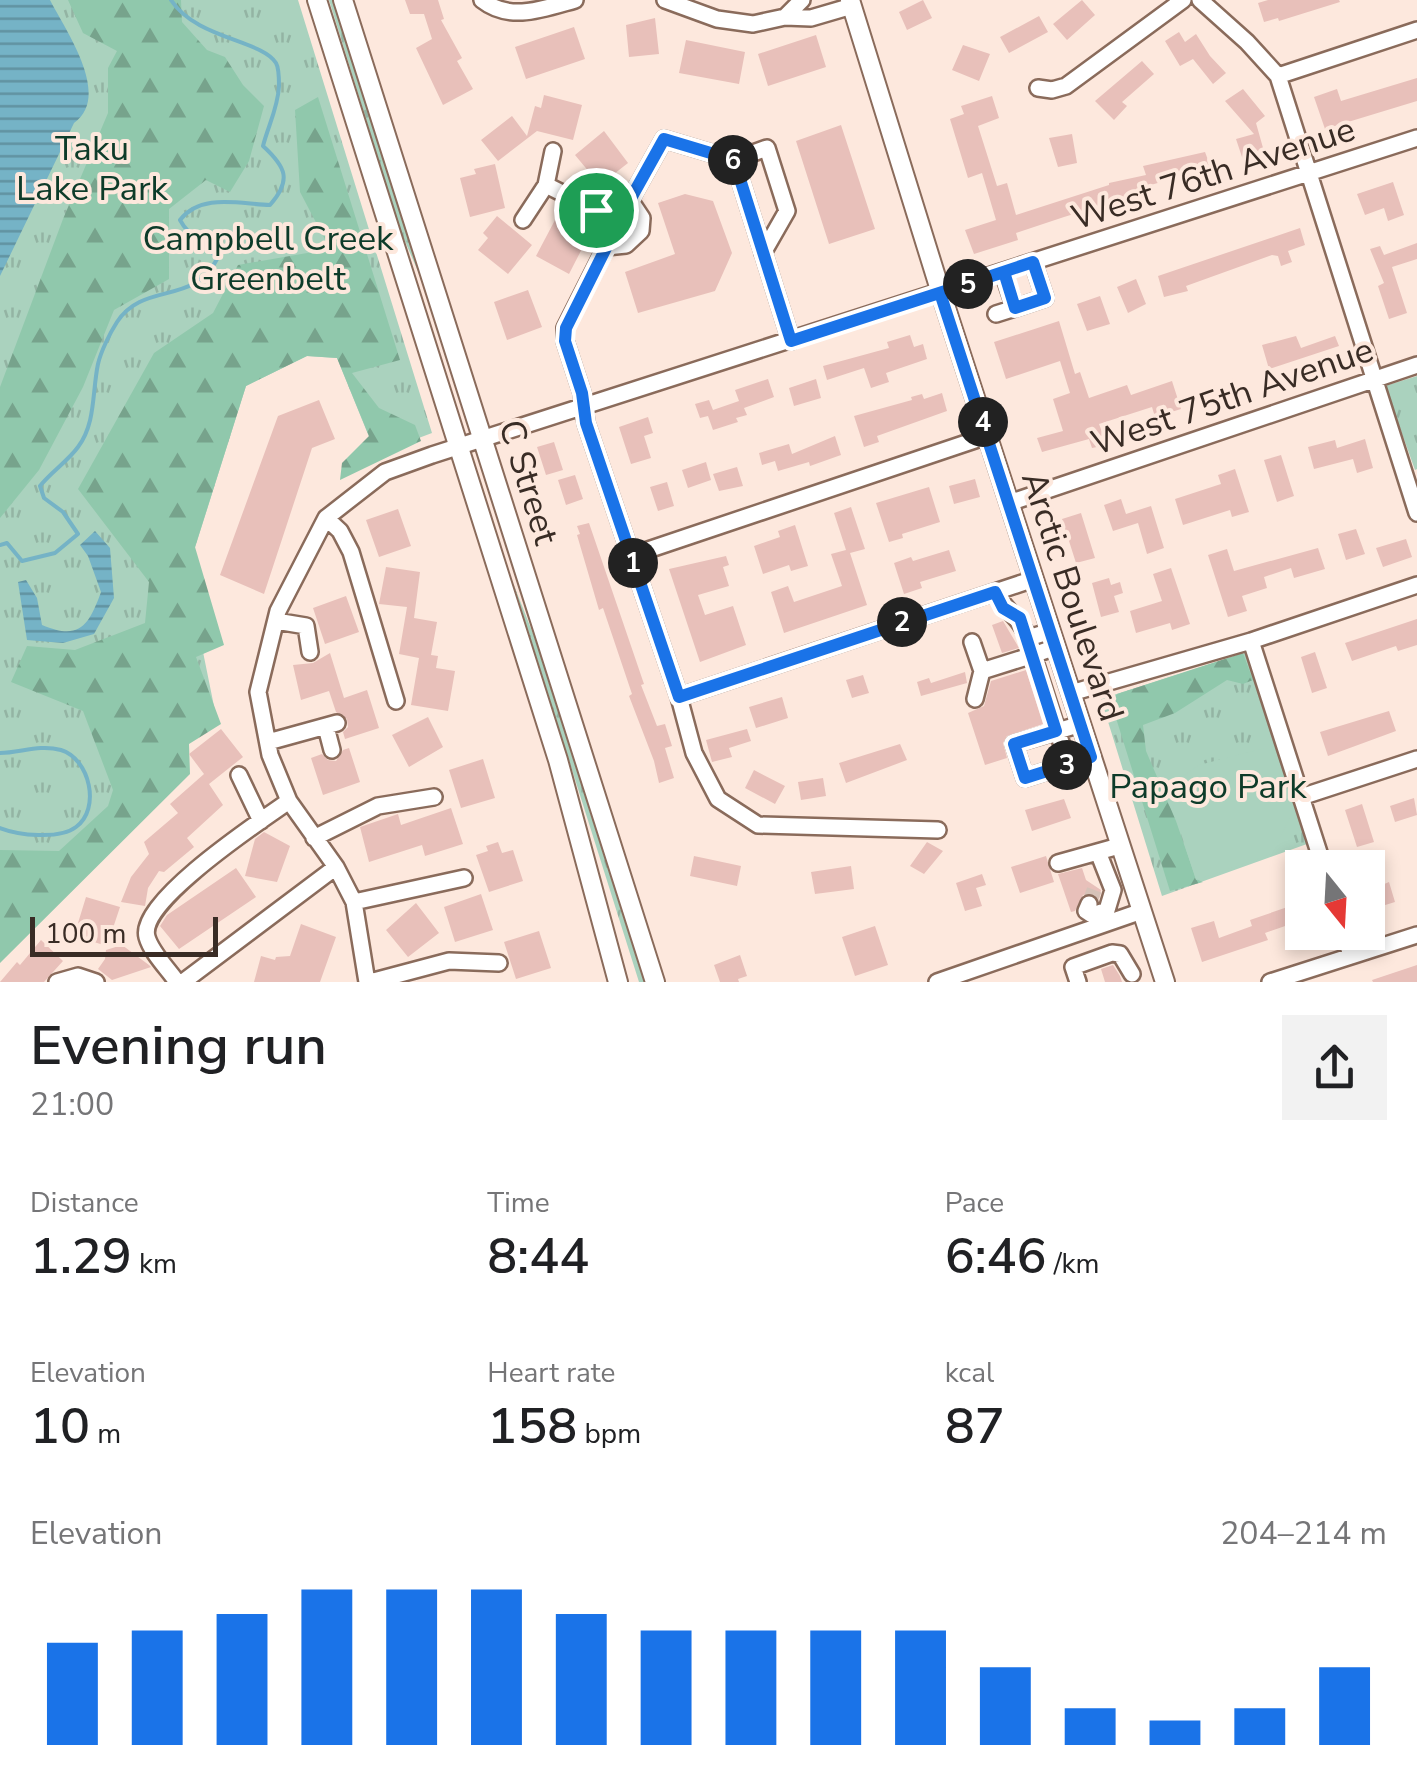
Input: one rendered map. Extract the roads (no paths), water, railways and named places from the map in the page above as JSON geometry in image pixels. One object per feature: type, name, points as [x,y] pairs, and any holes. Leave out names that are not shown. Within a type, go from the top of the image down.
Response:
[{"type":"main road","name":"C Street","points":[[317,0],[558,760],[618,982]]},
{"type":"main road","name":"C Street","points":[[343,0],[655,982]]},
{"type":"main road","name":"Arctic Boulevard","points":[[851,3],[940,293],[1162,973]]},
{"type":"street","points":[[482,0],[513,14],[575,0]]},
{"type":"street","points":[[666,0],[716,19],[753,24],[785,16],[811,18],[851,3]]},
{"type":"street","points":[[785,16],[802,0]]},
{"type":"street","points":[[1038,88],[1066,86],[1183,0]]},
{"type":"street","points":[[1200,0],[1278,76],[1417,513]]},
{"type":"street","points":[[1278,76],[1417,30]]},
{"type":"street","name":"West 76th Avenue","points":[[326,518],[353,493],[385,472],[1417,138]]},
{"type":"street","points":[[630,200],[664,139],[734,160],[767,148],[787,211],[763,253]]},
{"type":"street","points":[[523,220],[546,185],[553,150]]},
{"type":"street","points":[[734,160],[791,341]]},
{"type":"street","points":[[546,185],[596,210]]},
{"type":"street","points":[[596,210],[616,200],[630,200]]},
{"type":"street","points":[[606,248],[626,245],[642,231],[642,218],[630,200]]},
{"type":"street","points":[[596,210],[598,236],[606,248]]},
{"type":"street","points":[[606,248],[564,335],[582,393],[582,408],[679,697],[694,753],[718,799],[758,825],[938,830]]},
{"type":"street","points":[[996,314],[1045,298],[1033,262]]},
{"type":"street","points":[[1004,272],[1015,308]]},
{"type":"street","name":"West 75th Avenue","points":[[1009,503],[1417,366]]},
{"type":"street","points":[[630,556],[987,436]]},
{"type":"street","points":[[396,701],[351,552],[340,531],[326,518],[278,611],[258,692],[268,742],[290,801],[336,867],[354,902],[368,982],[449,961],[499,963]]},
{"type":"street","points":[[679,697],[1034,579]]},
{"type":"street","points":[[1071,693],[1251,641],[1417,585]]},
{"type":"street","points":[[995,592],[1003,608],[1020,618],[1068,764]]},
{"type":"street","points":[[276,621],[306,626],[310,652]]},
{"type":"street","points":[[982,671],[1053,639]]},
{"type":"street","points":[[1251,641],[1318,850]]},
{"type":"street","points":[[972,642],[982,671],[974,699]]},
{"type":"street","points":[[1080,724],[1014,744],[1025,778],[1091,757]]},
{"type":"street","points":[[268,742],[332,725],[332,750]]},
{"type":"street","points":[[1302,797],[1417,760]]},
{"type":"street","points":[[239,775],[261,821]]},
{"type":"street","points":[[314,838],[378,806],[434,797]]},
{"type":"street","points":[[290,801],[216,853],[161,902],[146,925],[147,938],[180,982],[336,867]]},
{"type":"street","points":[[1058,863],[1119,846]]},
{"type":"street","points":[[938,982],[1063,938],[1090,915],[1107,910],[1112,890],[1101,880],[1098,852]]},
{"type":"street","points":[[354,902],[464,878]]},
{"type":"street","points":[[1090,915],[1142,911]]},
{"type":"street","points":[[1270,982],[1417,935]]},
{"type":"street","points":[[1063,938],[1076,974],[1112,953],[1120,954],[1134,978],[1162,973]]},
{"type":"street","points":[[1349,950],[1351,956]]},
{"type":"street","points":[[57,982],[78,976],[96,982]]},
{"type":"water","points":[[0,0],[50,0],[75,45],[89,97],[0,276]]},
{"type":"water","points":[[95,531],[110,548],[114,598],[94,634],[63,643],[27,640],[18,582],[26,580],[37,598],[42,625],[74,630],[92,613],[101,592],[80,545]]},
{"type":"waterway","points":[[0,545],[7,543],[22,561],[55,553],[78,534],[63,512],[44,498],[40,486],[84,438],[91,418],[99,359],[117,322],[141,301],[195,283],[217,259],[180,220],[210,203],[270,205],[284,181],[281,167],[263,146],[278,94],[276,63],[257,49],[196,23],[171,0]]},
{"type":"waterway","points":[[0,753],[37,748],[61,750],[79,763],[90,797],[84,819],[69,831],[38,835],[0,828]]},
{"type":"tunnel","points":[[1089,904],[1096,885]]},
{"type":"park label","name":"Taku Lake Park","points":[[92,168]]},
{"type":"park label","name":"Campbell Creek Greenbelt","points":[[268,258]]},
{"type":"park label","name":"Papago Park","points":[[1208,786]]}]
